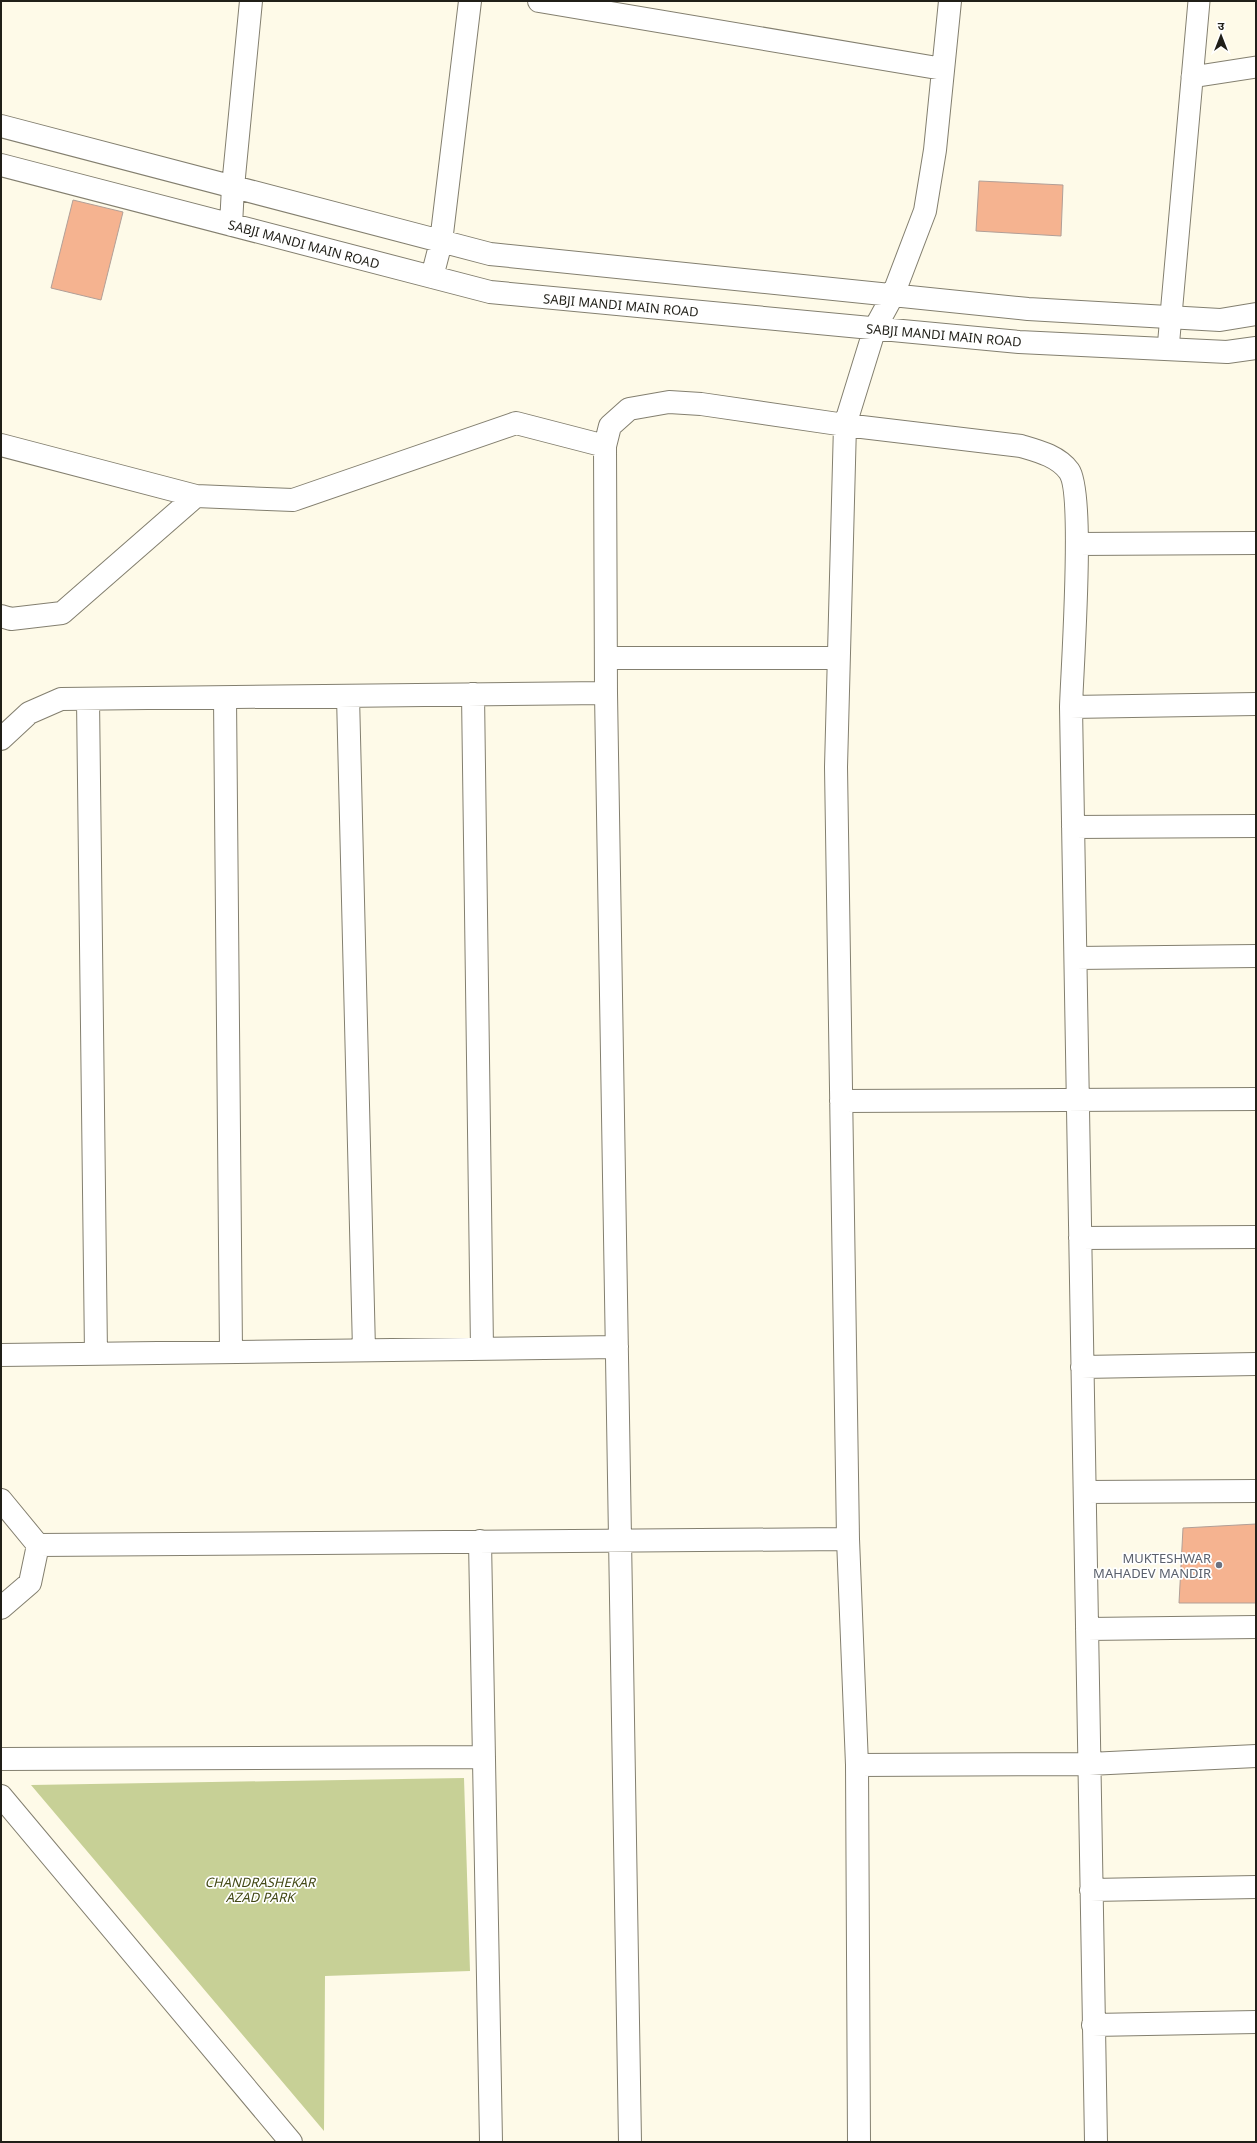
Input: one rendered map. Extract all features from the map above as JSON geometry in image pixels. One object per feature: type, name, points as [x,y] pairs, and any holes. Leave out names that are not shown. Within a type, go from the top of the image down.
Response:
[{"type":"street","points":[[231,225],[233,187],[251,1]]},
{"type":"street","points":[[432,277],[441,242],[470,1]]},
{"type":"street","points":[[539,1],[943,69]]},
{"type":"street","points":[[859,2142],[857,1765],[848,1539],[836,767],[837,658],[845,425],[875,328],[893,295],[925,211],[935,150],[950,1]]},
{"type":"street","points":[[1,126],[490,254],[1028,309],[1220,320],[1256,314]]},
{"type":"street","name":"SABJI MANDI MAIN ROAD","points":[[1,165],[490,292],[1019,342],[1226,352],[1256,348]]},
{"type":"street","points":[[630,2142],[606,693],[605,446],[610,426],[629,409],[668,402],[701,404],[845,425],[1021,446],[1048,454],[1069,472],[1075,490],[1077,544],[1071,707],[1096,2142]]},
{"type":"street","points":[[1,445],[196,496],[293,500],[516,423],[605,446]]},
{"type":"street","points":[[1,616],[11,619],[62,613],[196,496]]},
{"type":"street","points":[[1077,544],[1256,543]]},
{"type":"street","points":[[606,658],[837,658]]},
{"type":"street","points":[[1,739],[29,713],[61,700],[606,693]]},
{"type":"street","points":[[472,694],[482,1348]]},
{"type":"street","points":[[348,696],[364,1350]]},
{"type":"street","points":[[225,698],[231,1352]]},
{"type":"street","points":[[88,699],[96,1354]]},
{"type":"street","points":[[1071,707],[1256,704]]},
{"type":"street","points":[[1073,827],[1256,826]]},
{"type":"street","points":[[1076,958],[1256,956]]},
{"type":"street","points":[[842,1101],[1256,1099]]},
{"type":"street","points":[[1080,1238],[1256,1237]]},
{"type":"street","points":[[1,1355],[617,1347]]},
{"type":"street","points":[[1082,1367],[1256,1364]]},
{"type":"street","points":[[1085,1492],[1256,1491]]},
{"type":"street","points":[[1,1500],[38,1545]]},
{"type":"street","points":[[38,1545],[848,1539]]},
{"type":"street","points":[[480,1541],[491,2142]]},
{"type":"street","points":[[1,1608],[30,1583],[38,1545]]},
{"type":"street","points":[[1087,1629],[1256,1627]]},
{"type":"street","points":[[857,1765],[1089,1764],[1256,1756]]},
{"type":"street","points":[[1,1759],[484,1757]]},
{"type":"street","points":[[1,1796],[291,2142]]},
{"type":"street","points":[[1091,1890],[1256,1887]]},
{"type":"street","points":[[1093,2025],[1256,2022]]},
{"type":"lane","points":[[1168,349],[1199,1]]},
{"type":"lane","points":[[1192,77],[1256,67]]},
{"type":"green space","name":"CHANDRASHEKAR AZAD PARK","points":[[464,1778],[470,1971],[325,1976],[324,2131],[31,1785]]},
{"type":"building","points":[[979,181],[1063,185],[1061,236],[976,231]]},
{"type":"building","points":[[73,200],[123,212],[101,300],[51,288]]},
{"type":"building","name":"MUKTESHWAR MAHADEV MANDIR","points":[[1256,1524],[1256,1603],[1179,1603],[1183,1528]]},
{"type":"place","name":"MUKTESHWAR MAHADEV MANDIR","points":[[1219,1565]]}]
